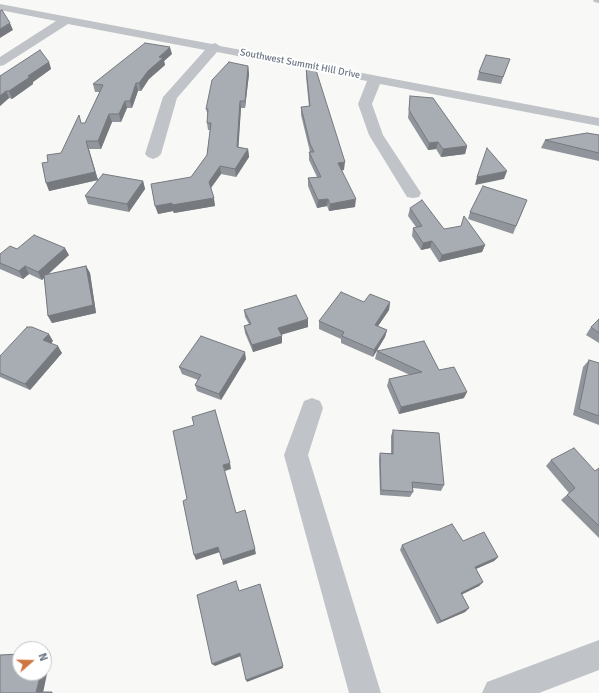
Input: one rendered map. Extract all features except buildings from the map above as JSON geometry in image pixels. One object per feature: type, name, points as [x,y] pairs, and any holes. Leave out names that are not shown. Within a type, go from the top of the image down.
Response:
[{"type":"street","name":"Southwest Summit Hill Drive","points":[[0,7],[215,47],[599,122]]},
{"type":"street","points":[[0,62],[66,20]]},
{"type":"street","points":[[153,154],[170,97],[215,47]]},
{"type":"street","points":[[375,78],[365,104],[376,135],[413,193]]},
{"type":"street","points":[[312,408],[296,455],[365,693]]},
{"type":"street","points":[[498,693],[599,655]]}]
